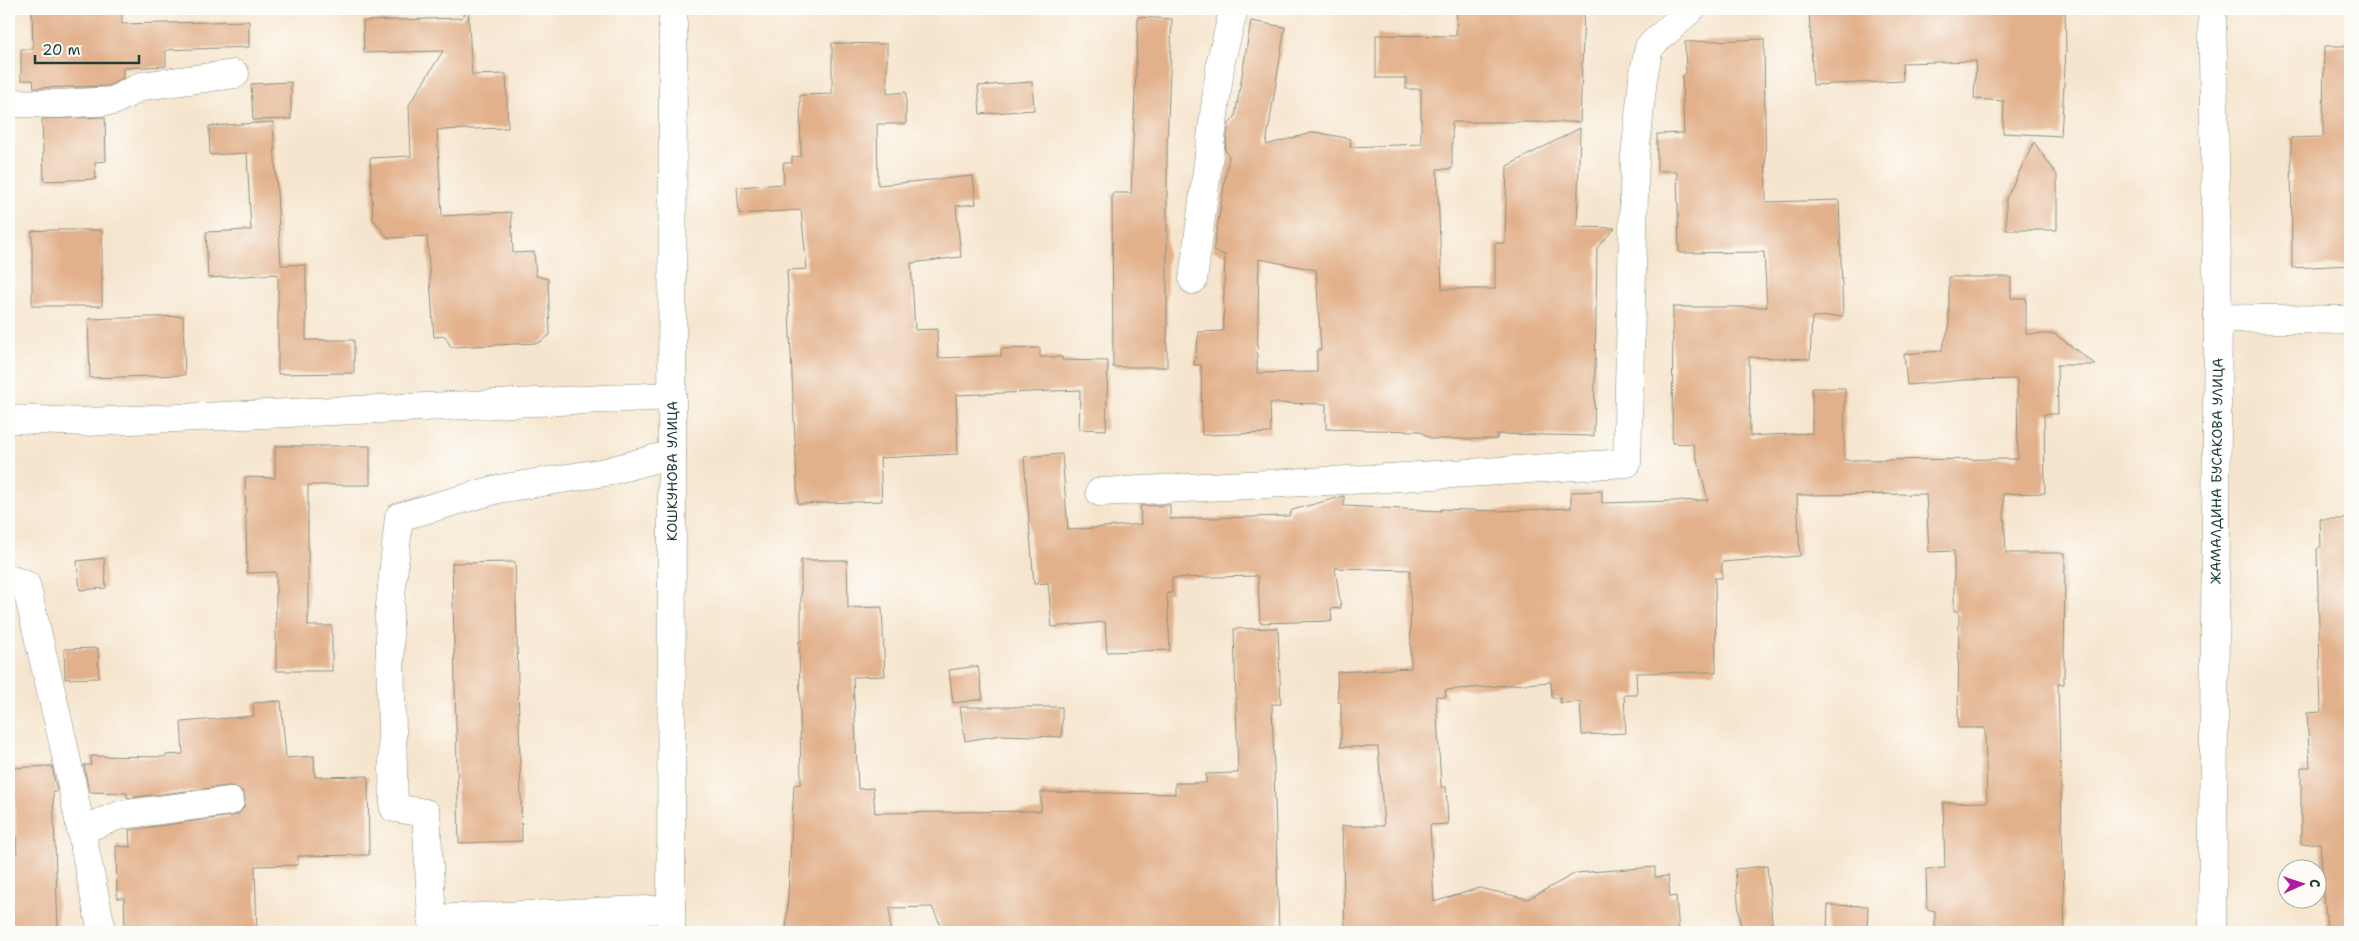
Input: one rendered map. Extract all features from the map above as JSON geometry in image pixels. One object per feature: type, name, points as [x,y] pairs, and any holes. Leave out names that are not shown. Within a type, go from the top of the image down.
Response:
[{"type":"street","name":"КОШКУНОВА УЛИЦА","points":[[671,921],[673,9]]},
{"type":"street","points":[[1193,280],[1221,60],[1234,9]]},
{"type":"street","points":[[1100,492],[1370,479],[1627,463],[1635,156],[1643,78],[1649,47],[1691,9]]},
{"type":"street","name":"ЖАМАЛДИНА БУСАКОВА УЛИЦА","points":[[2212,9],[2218,318],[2212,932]]},
{"type":"street","points":[[9,104],[113,101],[142,86],[235,74]]},
{"type":"street","points":[[2218,318],[2350,320]]},
{"type":"street","points":[[9,419],[86,422],[672,396]]},
{"type":"street","points":[[671,921],[432,919],[426,813],[394,808],[389,615],[399,516],[498,489],[606,472],[672,454]]},
{"type":"street","points":[[9,579],[26,585],[63,742],[102,932]]},
{"type":"street","points":[[81,830],[120,815],[230,801]]},
{"type":"building","points":[[32,9],[122,9],[122,24],[249,21],[249,47],[166,50],[166,66],[123,68],[123,78],[109,86],[34,88],[33,80],[21,80],[21,49],[33,49]]},
{"type":"building","points":[[468,9],[472,75],[506,74],[508,128],[437,130],[442,216],[511,212],[513,253],[534,252],[536,276],[548,279],[550,335],[538,343],[451,347],[445,336],[434,337],[427,236],[388,238],[373,219],[370,158],[411,156],[409,105],[443,51],[364,53],[363,21],[462,18]]},
{"type":"building","points":[[1457,9],[1584,9],[1580,122],[1452,122],[1452,169],[1437,169],[1442,289],[1495,289],[1495,243],[1505,243],[1507,166],[1580,128],[1577,227],[1615,228],[1597,248],[1594,436],[1497,434],[1497,439],[1432,439],[1419,431],[1326,429],[1326,404],[1270,403],[1271,433],[1202,435],[1201,365],[1194,365],[1199,332],[1223,331],[1225,255],[1213,251],[1229,156],[1225,150],[1229,124],[1235,117],[1251,21],[1285,27],[1266,145],[1315,132],[1351,139],[1350,147],[1421,144],[1421,89],[1406,89],[1406,78],[1376,78],[1376,35],[1456,36]],"holes":[[[1259,259],[1316,270],[1321,350],[1317,350],[1317,372],[1257,373]]]},
{"type":"building","points":[[1809,9],[2065,9],[2066,49],[2061,136],[2003,133],[2004,101],[1974,99],[1976,61],[1902,63],[1903,81],[1813,85]]},
{"type":"building","points":[[1138,17],[1172,19],[1167,145],[1167,367],[1113,367],[1112,193],[1131,193]]},
{"type":"building","points":[[1764,39],[1766,202],[1839,200],[1843,316],[1812,317],[1810,359],[1749,357],[1750,436],[1812,433],[1812,388],[1845,388],[1844,460],[2018,459],[2017,379],[1964,380],[1907,385],[1904,354],[1941,351],[1949,328],[1949,277],[2011,277],[2011,298],[2026,298],[2026,334],[2055,334],[2096,365],[2057,365],[2058,414],[2044,414],[2045,493],[2003,494],[2006,553],[2065,553],[2064,684],[2058,684],[2065,932],[1935,930],[1935,911],[1927,909],[1926,869],[1945,868],[1943,803],[1987,802],[1985,728],[1958,728],[1959,611],[1954,611],[1954,551],[1929,552],[1926,494],[1797,495],[1800,556],[1722,562],[1722,578],[1715,578],[1716,672],[1636,673],[1637,695],[1624,695],[1626,733],[1582,735],[1580,702],[1560,703],[1560,698],[1552,698],[1551,682],[1445,690],[1446,697],[1436,696],[1441,787],[1446,787],[1448,824],[1430,825],[1434,902],[1479,888],[1528,899],[1576,873],[1655,867],[1655,877],[1668,876],[1670,897],[1676,896],[1679,932],[1360,932],[1359,929],[1345,929],[1342,826],[1384,826],[1378,747],[1341,747],[1341,702],[1338,702],[1337,672],[1411,668],[1410,570],[1335,568],[1341,608],[1331,609],[1332,621],[1260,623],[1258,576],[1172,578],[1172,593],[1167,593],[1170,650],[1107,652],[1105,622],[1052,627],[1048,583],[1034,584],[1024,457],[1062,454],[1068,530],[1141,524],[1140,506],[1170,505],[1170,519],[1289,516],[1292,510],[1344,496],[1344,506],[1441,511],[1441,509],[1498,511],[1571,508],[1571,492],[1602,491],[1602,503],[1708,500],[1693,444],[1672,443],[1673,307],[1767,307],[1764,252],[1679,253],[1677,171],[1657,171],[1657,134],[1684,133],[1682,76],[1686,73],[1685,42]]},
{"type":"building","points":[[832,43],[887,44],[887,94],[906,92],[906,124],[877,124],[878,185],[973,176],[976,204],[956,206],[961,257],[911,263],[915,330],[937,329],[938,358],[1001,356],[1001,349],[1040,348],[1040,357],[1062,357],[1062,360],[1108,361],[1106,430],[1079,429],[1080,390],[956,395],[958,454],[880,458],[882,501],[798,504],[787,270],[807,269],[801,210],[739,214],[737,187],[784,184],[783,163],[792,163],[792,157],[801,156],[800,95],[832,94]]},
{"type":"building","points":[[2324,46],[2350,46],[2350,265],[2292,268],[2291,138],[2323,137]]},
{"type":"building","points":[[291,82],[291,119],[253,120],[251,84]]},
{"type":"building","points":[[1032,82],[1034,110],[980,114],[978,86]]},
{"type":"building","points":[[105,117],[106,161],[95,162],[96,179],[44,181],[42,119]]},
{"type":"building","points":[[273,122],[281,265],[306,265],[306,340],[354,340],[354,373],[278,374],[278,274],[208,278],[206,232],[251,230],[247,153],[210,155],[209,126]]},
{"type":"building","points":[[2034,142],[2057,175],[2057,230],[2006,230],[2006,199]]},
{"type":"building","points":[[102,230],[102,306],[32,306],[32,231]]},
{"type":"building","points":[[183,316],[185,375],[90,378],[88,319]]},
{"type":"building","points":[[275,446],[370,446],[370,485],[308,485],[308,626],[332,626],[332,671],[276,671],[276,572],[247,573],[245,477],[275,478]]},
{"type":"building","points":[[2320,519],[2350,519],[2350,932],[2327,932],[2325,908],[2326,858],[2321,858],[2320,843],[2301,844],[2301,767],[2310,767],[2307,713],[2321,712],[2317,549],[2321,546]]},
{"type":"building","points":[[104,558],[106,588],[80,590],[77,561]]},
{"type":"building","points":[[801,560],[847,560],[848,608],[882,607],[885,676],[853,677],[858,789],[873,788],[875,813],[1041,811],[1041,792],[1175,794],[1175,783],[1206,783],[1206,774],[1238,773],[1234,629],[1278,628],[1281,704],[1272,704],[1279,932],[944,932],[932,907],[890,908],[890,932],[786,932],[794,785],[801,784],[799,641],[801,641]]},
{"type":"building","points":[[515,562],[522,841],[459,843],[452,563]]},
{"type":"building","points":[[98,648],[99,678],[65,679],[64,649]]},
{"type":"building","points":[[978,666],[983,699],[953,703],[949,670]]},
{"type":"building","points":[[281,701],[286,758],[314,756],[315,777],[368,776],[369,855],[298,856],[298,865],[255,866],[257,932],[125,931],[124,898],[117,898],[116,846],[130,847],[129,830],[232,816],[239,814],[244,807],[245,799],[243,792],[236,787],[229,786],[127,798],[127,793],[89,792],[84,765],[91,765],[91,756],[166,757],[166,755],[183,754],[181,722],[254,716],[253,703]]},
{"type":"building","points":[[960,707],[1062,707],[1062,737],[1001,735],[965,741]]},
{"type":"building","points":[[52,766],[57,792],[53,792],[58,928],[9,930],[9,853],[17,853],[14,792],[9,791],[9,768]]},
{"type":"building","points":[[1767,866],[1773,932],[1741,932],[1735,869]]},
{"type":"building","points":[[1828,905],[1868,906],[1867,932],[1827,932]]}]
